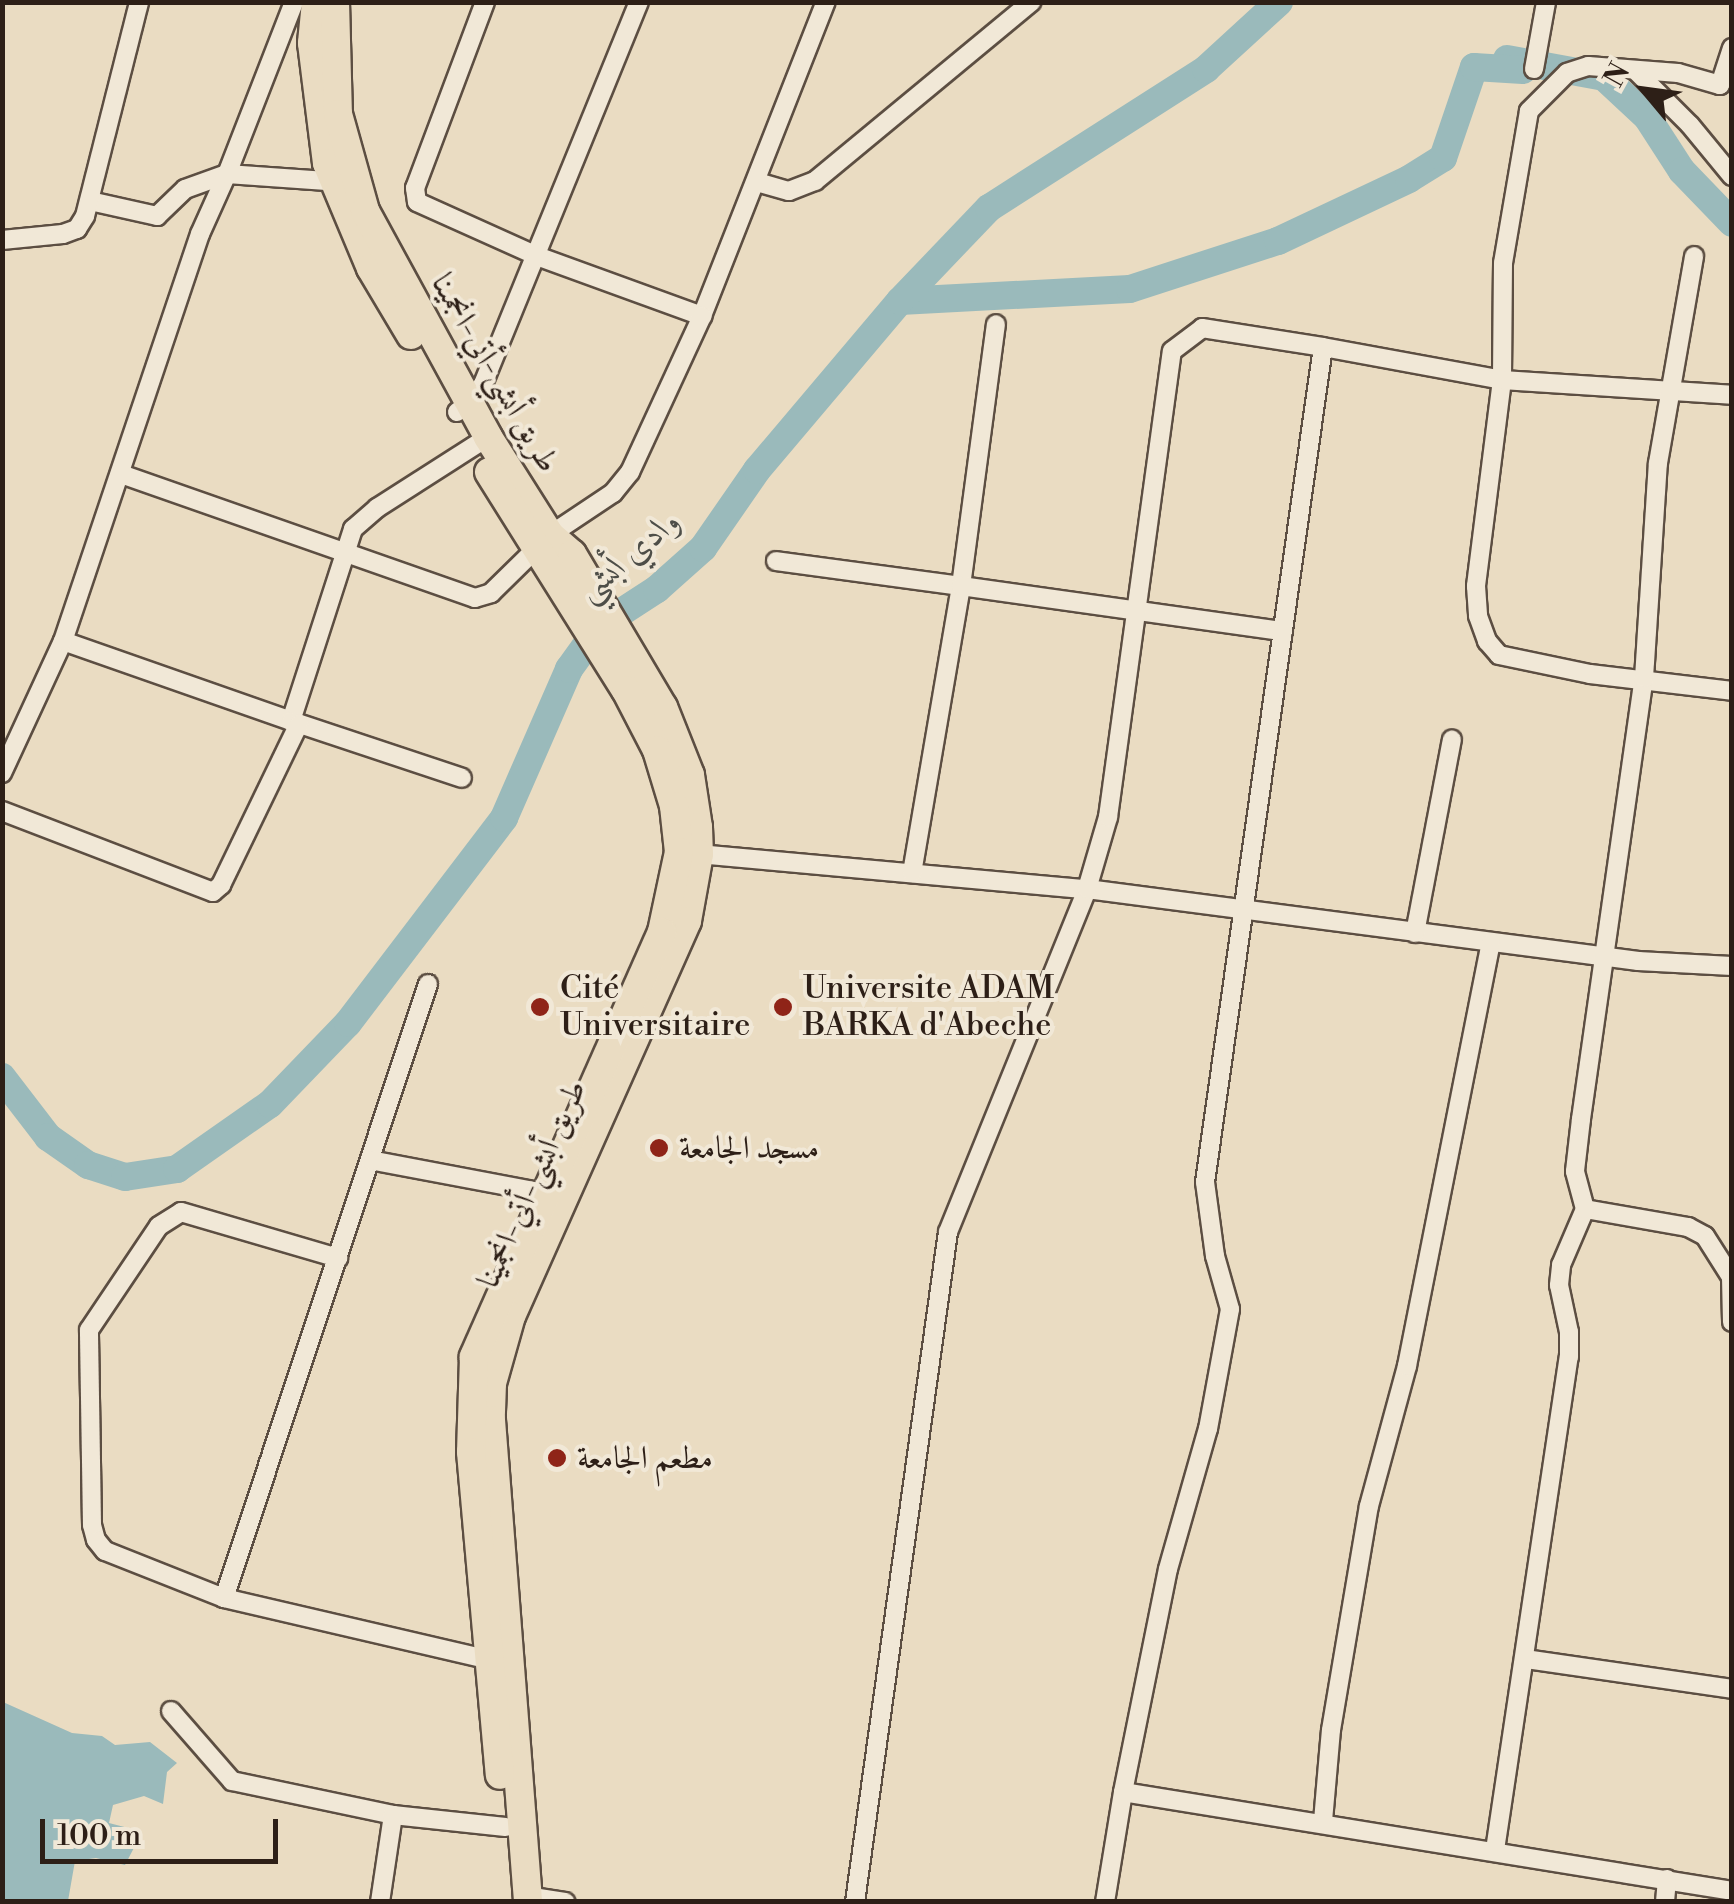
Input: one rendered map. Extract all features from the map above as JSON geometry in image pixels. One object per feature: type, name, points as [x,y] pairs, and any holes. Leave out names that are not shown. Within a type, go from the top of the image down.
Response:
[{"type":"highway","points":[[316,2],[312,44],[317,110],[371,268],[464,406],[481,441],[652,712],[679,830],[672,896],[662,932],[554,1195],[486,1324],[470,1382],[471,1452],[499,1662],[522,1900]]},
{"type":"highway","points":[[335,2],[344,182]]},
{"type":"highway","name":"طريق أبشي-أتي-انجمينا","points":[[554,1195],[686,921],[699,854],[690,775],[652,712]]},
{"type":"highway","points":[[499,1662],[505,1826],[522,1900]]},
{"type":"street","points":[[2,240],[77,229],[90,202],[139,2]]},
{"type":"street","points":[[2,773],[63,642],[200,234],[294,2]]},
{"type":"street","points":[[485,2],[415,188],[417,202],[537,256],[702,316]]},
{"type":"street","points":[[464,406],[537,256],[555,201],[640,2]]},
{"type":"street","points":[[121,474],[474,598],[491,593],[552,552],[630,472],[702,316],[826,2]]},
{"type":"street","points":[[757,182],[789,191],[816,181],[1031,2]]},
{"type":"street","points":[[1534,69],[1546,2]]},
{"type":"street","points":[[1732,48],[1726,85],[1678,73],[1588,66],[1567,73],[1528,111],[1503,263],[1502,380],[1476,586],[1478,616],[1487,641],[1499,655],[1732,690]]},
{"type":"street","points":[[1636,70],[1690,124],[1732,176]]},
{"type":"street","points":[[90,202],[157,216],[186,189],[227,174],[344,182]]},
{"type":"street","points":[[1495,1850],[1569,1357],[1570,1332],[1559,1285],[1561,1266],[1585,1208],[1575,1171],[1644,678],[1658,463],[1694,256]]},
{"type":"street","points":[[912,874],[961,586],[996,324]]},
{"type":"street","points":[[854,1902],[948,1232],[1088,889],[1108,817],[1172,351],[1202,328],[1502,380],[1729,396]]},
{"type":"street","points":[[1105,1902],[1168,1569],[1208,1429],[1230,1310],[1214,1256],[1205,1182],[1323,347]]},
{"type":"street","points":[[2,811],[213,892],[221,885],[295,722],[353,529],[363,517],[481,441]]},
{"type":"street","points":[[776,561],[1282,631]]},
{"type":"street","points":[[63,642],[462,778]]},
{"type":"street","points":[[1414,933],[1452,739]]},
{"type":"street","points":[[699,854],[1088,889],[1604,957],[1732,966]]},
{"type":"street","points":[[1324,1822],[1331,1730],[1369,1506],[1407,1366],[1491,943]]},
{"type":"street","points":[[224,1598],[428,984]]},
{"type":"street","points":[[370,1160],[554,1195]]},
{"type":"street","points":[[1585,1208],[1688,1227],[1706,1236],[1731,1278],[1732,1322]]},
{"type":"street","points":[[338,1258],[181,1212],[159,1226],[89,1330],[90,1466],[96,1540],[104,1550],[224,1598],[499,1662]]},
{"type":"street","points":[[1525,1659],[1732,1689]]},
{"type":"street","points":[[171,1712],[232,1781],[392,1815],[505,1826]]},
{"type":"street","points":[[1123,1792],[1732,1891]]},
{"type":"street","points":[[380,1902],[392,1815]]},
{"type":"street","points":[[1665,1902],[1667,1879]]},
{"type":"street","points":[[522,1900],[566,1902]]},
{"type":"water","points":[[3,1702],[72,1733],[102,1736],[115,1745],[150,1742],[177,1763],[167,1772],[163,1804],[144,1796],[113,1805],[109,1823],[132,1829],[137,1842],[125,1865],[96,1858],[75,1861],[68,1901],[3,1901]]},
{"type":"waterway","name":"وادي أبشي","points":[[2,1077],[48,1137],[88,1165],[125,1177],[177,1169],[270,1104],[348,1023],[504,818],[569,669],[600,626],[657,589],[703,548],[757,470],[900,301],[989,208],[1206,69],[1279,2]]},
{"type":"waterway","points":[[1507,59],[1604,77],[1647,117],[1682,171],[1732,223]]},
{"type":"waterway","points":[[900,301],[1130,289],[1278,241],[1409,179],[1443,158],[1474,67],[1523,70]]},
{"type":"place","name":"Cité Universitaire","points":[[540,1007]]},
{"type":"place","name":"Universite ADAM BARKA d'Abeche","points":[[783,1007]]},
{"type":"place","name":"مسجد الجامعة","points":[[659,1148]]},
{"type":"place","name":"مطعم الجامعة","points":[[557,1458]]}]
